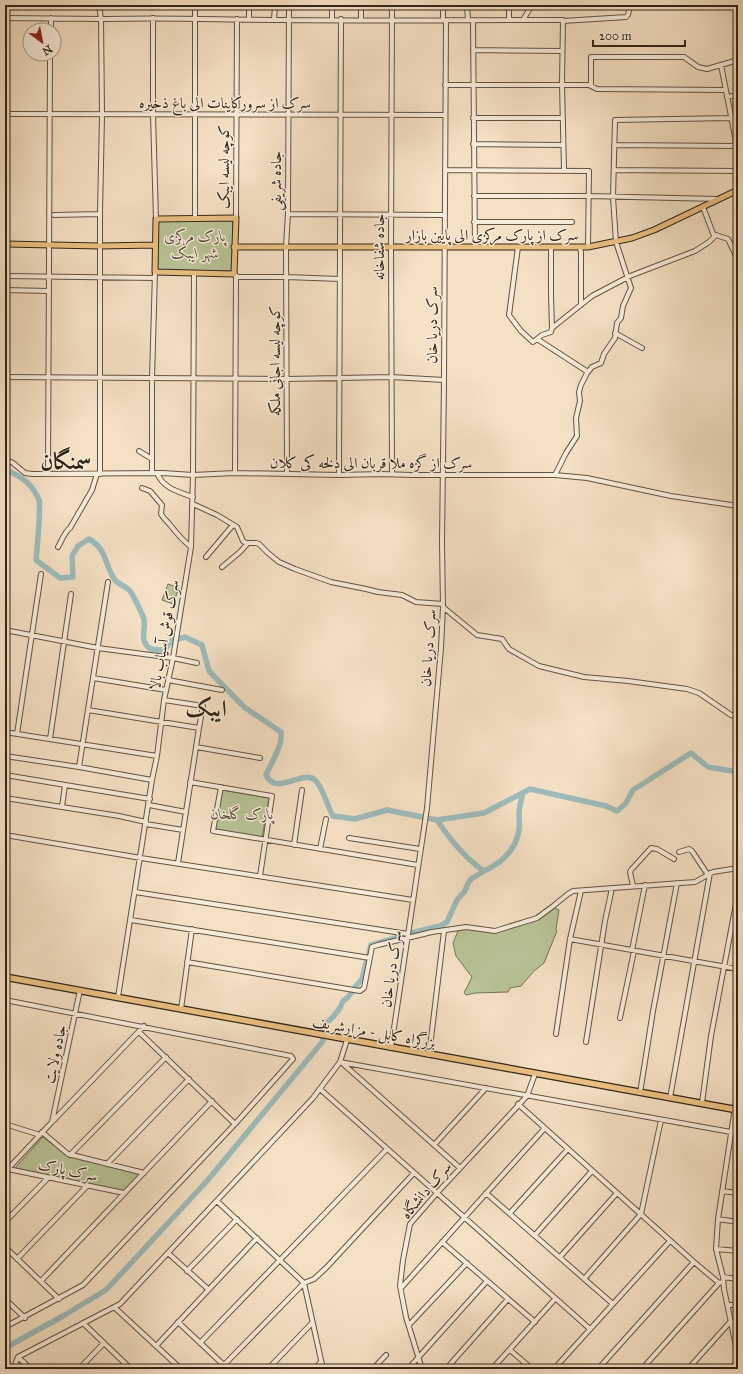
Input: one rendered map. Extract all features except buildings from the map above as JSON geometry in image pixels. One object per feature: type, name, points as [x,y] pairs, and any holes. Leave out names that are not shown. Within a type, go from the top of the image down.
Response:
[{"type":"highway","name":"بزرگراه کابل - مزارشریف","points":[[5,977],[736,1110]]},
{"type":"main road","name":"سرک از پارک مرکزی الی پایین بازار","points":[[234,247],[588,247],[632,238],[654,230],[738,190]]},
{"type":"main road","points":[[156,218],[195,218],[236,218],[234,247],[235,275],[194,273],[155,275],[156,218]]},
{"type":"main road","points":[[5,244],[100,246],[155,245]]},
{"type":"street","points":[[58,547],[92,490],[99,474],[102,115],[101,19],[99,5]]},
{"type":"street","points":[[195,5],[195,218]]},
{"type":"street","points":[[249,5],[249,19]]},
{"type":"street","points":[[274,20],[275,5]]},
{"type":"street","name":"جاده شریفی","points":[[286,247],[288,214],[289,5]]},
{"type":"street","points":[[332,5],[332,19]]},
{"type":"street","points":[[361,5],[361,20]]},
{"type":"street","name":"جاده شفاخانه","points":[[392,5],[390,247],[392,474]]},
{"type":"street","name":"سرک دریا خان","points":[[391,1048],[427,808],[441,648],[443,606],[442,475],[445,170],[443,5]]},
{"type":"street","points":[[467,5],[468,20]]},
{"type":"street","points":[[509,5],[509,20]]},
{"type":"street","points":[[523,20],[532,5]]},
{"type":"street","points":[[5,18],[563,21],[626,17],[628,15],[630,5]]},
{"type":"street","points":[[153,18],[153,115],[156,218]]},
{"type":"street","name":"کوچه لیسه ایبک","points":[[236,218],[237,19]]},
{"type":"street","points":[[339,475],[338,378],[341,19]]},
{"type":"street","points":[[473,20],[475,247]]},
{"type":"street","points":[[563,21],[562,118],[564,170]]},
{"type":"street","points":[[473,50],[562,51]]},
{"type":"street","points":[[591,86],[591,57],[684,57],[698,67],[707,69],[738,60]]},
{"type":"street","points":[[48,473],[50,62]]},
{"type":"street","points":[[721,65],[731,118],[736,130],[738,152]]},
{"type":"street","points":[[445,85],[562,84],[591,86],[597,90],[726,90]]},
{"type":"street","points":[[727,97],[738,95]]},
{"type":"street","name":"سرک از سرورکاینات الی باغ ذخیره","points":[[5,114],[445,115]]},
{"type":"street","points":[[473,118],[562,118]]},
{"type":"street","points":[[555,475],[566,453],[577,436],[576,418],[580,401],[579,392],[588,372],[594,365],[601,363],[604,354],[615,338],[615,333],[621,318],[623,306],[631,288],[616,242],[613,197],[615,120],[731,118]]},
{"type":"street","points":[[473,144],[563,144]]},
{"type":"street","points":[[614,145],[737,146]]},
{"type":"street","points":[[445,170],[588,171],[588,247]]},
{"type":"street","points":[[614,170],[738,171]]},
{"type":"street","points":[[474,196],[589,196],[718,199]]},
{"type":"street","points":[[703,207],[714,236]]},
{"type":"street","points":[[54,214],[100,214]]},
{"type":"street","points":[[288,214],[444,215]]},
{"type":"street","points":[[474,222],[572,222]]},
{"type":"street","points":[[714,236],[716,235],[728,239],[738,260]]},
{"type":"street","points":[[518,247],[509,315],[521,331],[533,342],[542,335],[551,332],[552,328],[592,296],[630,276],[695,251],[709,242],[714,236]]},
{"type":"street","name":"کوچه لیسه اجانی ملکه","points":[[286,247],[287,474]]},
{"type":"street","points":[[551,247],[552,328]]},
{"type":"street","points":[[580,247],[581,305]]},
{"type":"street","name":"سرک قوش آسیاب بالا","points":[[118,997],[157,756],[164,700],[173,658],[191,547],[193,497],[194,273]]},
{"type":"street","points":[[5,276],[101,277],[155,275],[152,378],[152,459],[154,473],[163,484],[176,491],[193,497]]},
{"type":"street","points":[[235,275],[238,278],[286,277],[340,279]]},
{"type":"street","points":[[235,275],[235,473]]},
{"type":"street","points":[[5,290],[48,291]]},
{"type":"street","points":[[615,333],[642,348]]},
{"type":"street","points":[[537,339],[588,372]]},
{"type":"street","points":[[5,377],[287,379],[391,378],[444,380]]},
{"type":"street","points":[[139,451],[152,459]]},
{"type":"street","name":"سرک از گزه ملا قربان الی دلخه کی کلان","points":[[5,460],[13,463],[25,473],[154,473],[193,475],[235,473],[339,475],[555,475],[587,478],[671,496],[738,506]]},
{"type":"street","points":[[142,488],[150,491],[162,505],[161,514],[165,521],[170,525],[181,540],[191,547]]},
{"type":"street","points":[[192,504],[217,515],[233,525],[238,530],[243,541],[248,543],[256,543],[279,562],[331,582],[378,592],[402,595],[416,602],[443,606],[477,636],[502,639],[509,649],[539,666],[584,677],[687,689],[699,693],[731,715],[738,717]]},
{"type":"street","points":[[206,557],[233,525]]},
{"type":"street","points":[[222,567],[248,543]]},
{"type":"street","points":[[17,734],[41,574]]},
{"type":"street","points":[[79,767],[108,582]]},
{"type":"street","points":[[50,739],[71,594]]},
{"type":"street","points":[[5,630],[98,648],[173,658],[197,663]]},
{"type":"street","points":[[93,678],[166,690]]},
{"type":"street","points":[[168,680],[222,690]]},
{"type":"street","points":[[164,700],[203,706],[178,863]]},
{"type":"street","points":[[88,710],[199,728]]},
{"type":"street","points":[[5,732],[157,756]]},
{"type":"street","points":[[196,747],[260,758]]},
{"type":"street","points":[[5,756],[152,780]]},
{"type":"street","points":[[5,775],[150,799]]},
{"type":"street","points":[[190,782],[272,796],[260,876]]},
{"type":"street","points":[[62,807],[65,785]]},
{"type":"street","points":[[221,787],[213,832],[418,865]]},
{"type":"street","points":[[294,845],[302,790]]},
{"type":"street","points":[[5,798],[119,816],[183,830]]},
{"type":"street","points":[[149,805],[186,812]]},
{"type":"street","points":[[320,849],[326,819]]},
{"type":"street","points":[[5,835],[141,858],[413,900]]},
{"type":"street","points":[[349,838],[420,849]]},
{"type":"street","points":[[633,886],[630,872],[651,848],[656,849],[674,859]]},
{"type":"street","points":[[670,1098],[709,874],[692,851],[689,849],[679,852]]},
{"type":"street","points":[[187,962],[360,991],[364,988],[372,947],[408,936],[466,927],[495,931],[536,918],[573,891],[695,882],[709,874],[738,868]]},
{"type":"street","points":[[640,1092],[653,1011],[677,883]]},
{"type":"street","points":[[620,1018],[645,885]]},
{"type":"street","points":[[586,1042],[605,921],[612,888]]},
{"type":"street","points":[[556,1034],[570,939],[581,891]]},
{"type":"street","points":[[135,892],[408,936]]},
{"type":"street","points":[[702,1104],[711,1036],[738,893]]},
{"type":"street","points":[[131,920],[370,958]]},
{"type":"street","points":[[181,1009],[192,929]]},
{"type":"street","points":[[429,1055],[444,930]]},
{"type":"street","points":[[570,939],[738,969]]},
{"type":"street","name":"جاده ولایت","points":[[52,1122],[80,990]]},
{"type":"street","points":[[5,1000],[291,1056],[293,1059],[235,1124],[83,1285],[25,1318],[5,1327]]},
{"type":"street","name":"جاده ولایت","points":[[6,1170],[144,1026]]},
{"type":"street","points":[[139,1032],[235,1124]]},
{"type":"street","points":[[13,1369],[18,1357],[120,1304],[313,1098],[340,1062],[347,1040]]},
{"type":"street","points":[[70,1154],[166,1057]]},
{"type":"street","points":[[340,1062],[731,1132]]},
{"type":"street","points":[[340,1062],[460,1168]]},
{"type":"street","name":"سرک دانشگاه","points":[[422,1369],[403,1302],[401,1288],[403,1260],[410,1224],[518,1104],[527,1096],[535,1074]]},
{"type":"street","points":[[107,1164],[189,1079]]},
{"type":"street","points":[[434,1145],[486,1088]]},
{"type":"street","points":[[738,1088],[736,1110],[731,1132],[718,1219],[716,1249],[738,1356]]},
{"type":"street","points":[[320,1089],[590,1329]]},
{"type":"street","points":[[41,1282],[212,1101]]},
{"type":"street","points":[[518,1104],[694,1262],[722,1281]]},
{"type":"street","points":[[584,1279],[641,1214],[661,1120]]},
{"type":"street","points":[[5,1124],[41,1134]]},
{"type":"street","points":[[401,1288],[544,1128]]},
{"type":"street","name":"سرک پارک","points":[[41,1134],[70,1154],[144,1172]]},
{"type":"street","points":[[200,1344],[387,1149]]},
{"type":"street","points":[[510,1213],[568,1149]]},
{"type":"street","name":"سرک پارک","points":[[6,1170],[124,1194]]},
{"type":"street","points":[[535,1235],[592,1171]]},
{"type":"street","points":[[178,1322],[226,1367],[304,1283],[314,1278],[326,1268],[414,1173]]},
{"type":"street","points":[[5,1222],[48,1178]]},
{"type":"street","points":[[17,1259],[87,1186]]},
{"type":"street","points":[[722,1191],[738,1193]]},
{"type":"street","points":[[486,1193],[612,1304]]},
{"type":"street","points":[[560,1257],[617,1193]]},
{"type":"street","points":[[217,1201],[304,1283],[323,1369]]},
{"type":"street","points":[[187,1271],[237,1219]]},
{"type":"street","points":[[718,1219],[738,1222]]},
{"type":"street","points":[[156,1346],[257,1238]]},
{"type":"street","points":[[554,1369],[670,1241]]},
{"type":"street","points":[[442,1242],[535,1322]]},
{"type":"street","points":[[5,1247],[59,1299]]},
{"type":"street","points":[[716,1249],[738,1251]]},
{"type":"street","points":[[168,1253],[208,1289]]},
{"type":"street","points":[[598,1369],[694,1262]]},
{"type":"street","points":[[409,1325],[466,1263]]},
{"type":"street","points":[[642,1369],[722,1281],[738,1279]]},
{"type":"street","points":[[408,1369],[487,1280]]},
{"type":"street","points":[[5,1299],[25,1318]]},
{"type":"street","points":[[446,1369],[508,1299]]},
{"type":"street","points":[[492,1369],[555,1299]]},
{"type":"street","points":[[728,1305],[738,1306]]},
{"type":"street","points":[[114,1307],[181,1369]]},
{"type":"street","points":[[688,1369],[731,1321]]},
{"type":"street","points":[[83,1323],[128,1368]]},
{"type":"street","points":[[268,1369],[312,1323]]},
{"type":"street","points":[[79,1369],[104,1343]]},
{"type":"street","points":[[510,1350],[530,1369]]},
{"type":"street","points":[[373,1369],[386,1355]]},
{"type":"street","points":[[18,1357],[31,1369]]},
{"type":"street","points":[[730,1369],[738,1360]]},
{"type":"street","points":[[314,1369],[321,1362]]},
{"type":"green space","name":"پارک مرکزی شهر ایبک","points":[[157,219],[233,220],[232,271],[156,270]]},
{"type":"green space","points":[[168,584],[179,588],[173,604],[162,600]]},
{"type":"green space","name":"پارک گلخان","points":[[222,790],[269,798],[262,838],[215,830]]},
{"type":"green space","points":[[555,908],[559,910],[557,931],[544,963],[534,971],[521,986],[510,988],[508,992],[475,993],[466,995],[464,993],[472,977],[456,956],[453,943],[458,931],[466,928],[494,932],[537,919]]},
{"type":"green space","points":[[43,1137],[67,1155],[141,1173],[125,1192],[15,1168]]},
{"type":"waterway","points":[[5,470],[16,475],[30,485],[39,500],[36,560],[60,578],[73,577],[72,556],[78,546],[89,539],[95,543],[103,553],[115,580],[128,589],[135,600],[144,619],[144,640],[147,646],[153,649],[165,650],[171,641],[185,637],[202,645],[209,671],[244,707],[281,732],[280,743],[266,775],[276,784],[303,778],[315,780],[318,783],[333,816],[355,819],[387,810],[437,820],[484,813],[530,789],[606,806],[617,811],[626,803],[633,790],[691,753],[708,767],[738,772]]},
{"type":"waterway","points":[[437,820],[458,848],[484,871],[502,860],[515,844],[519,830],[519,809],[523,793]]},
{"type":"waterway","points":[[411,933],[440,926],[447,922],[457,900],[465,891],[468,883],[471,879],[484,871]]},
{"type":"waterway","points":[[369,953],[371,945],[406,935]]},
{"type":"waterway","points":[[355,987],[362,979],[367,959]]},
{"type":"waterway","points":[[5,1348],[106,1290],[207,1181],[323,1041],[322,1027],[333,1017],[343,1001],[353,991]]},
{"type":"district","name":"سمنگان","points":[[66,461]]},
{"type":"district","name":"ایبک","points":[[206,708]]}]
